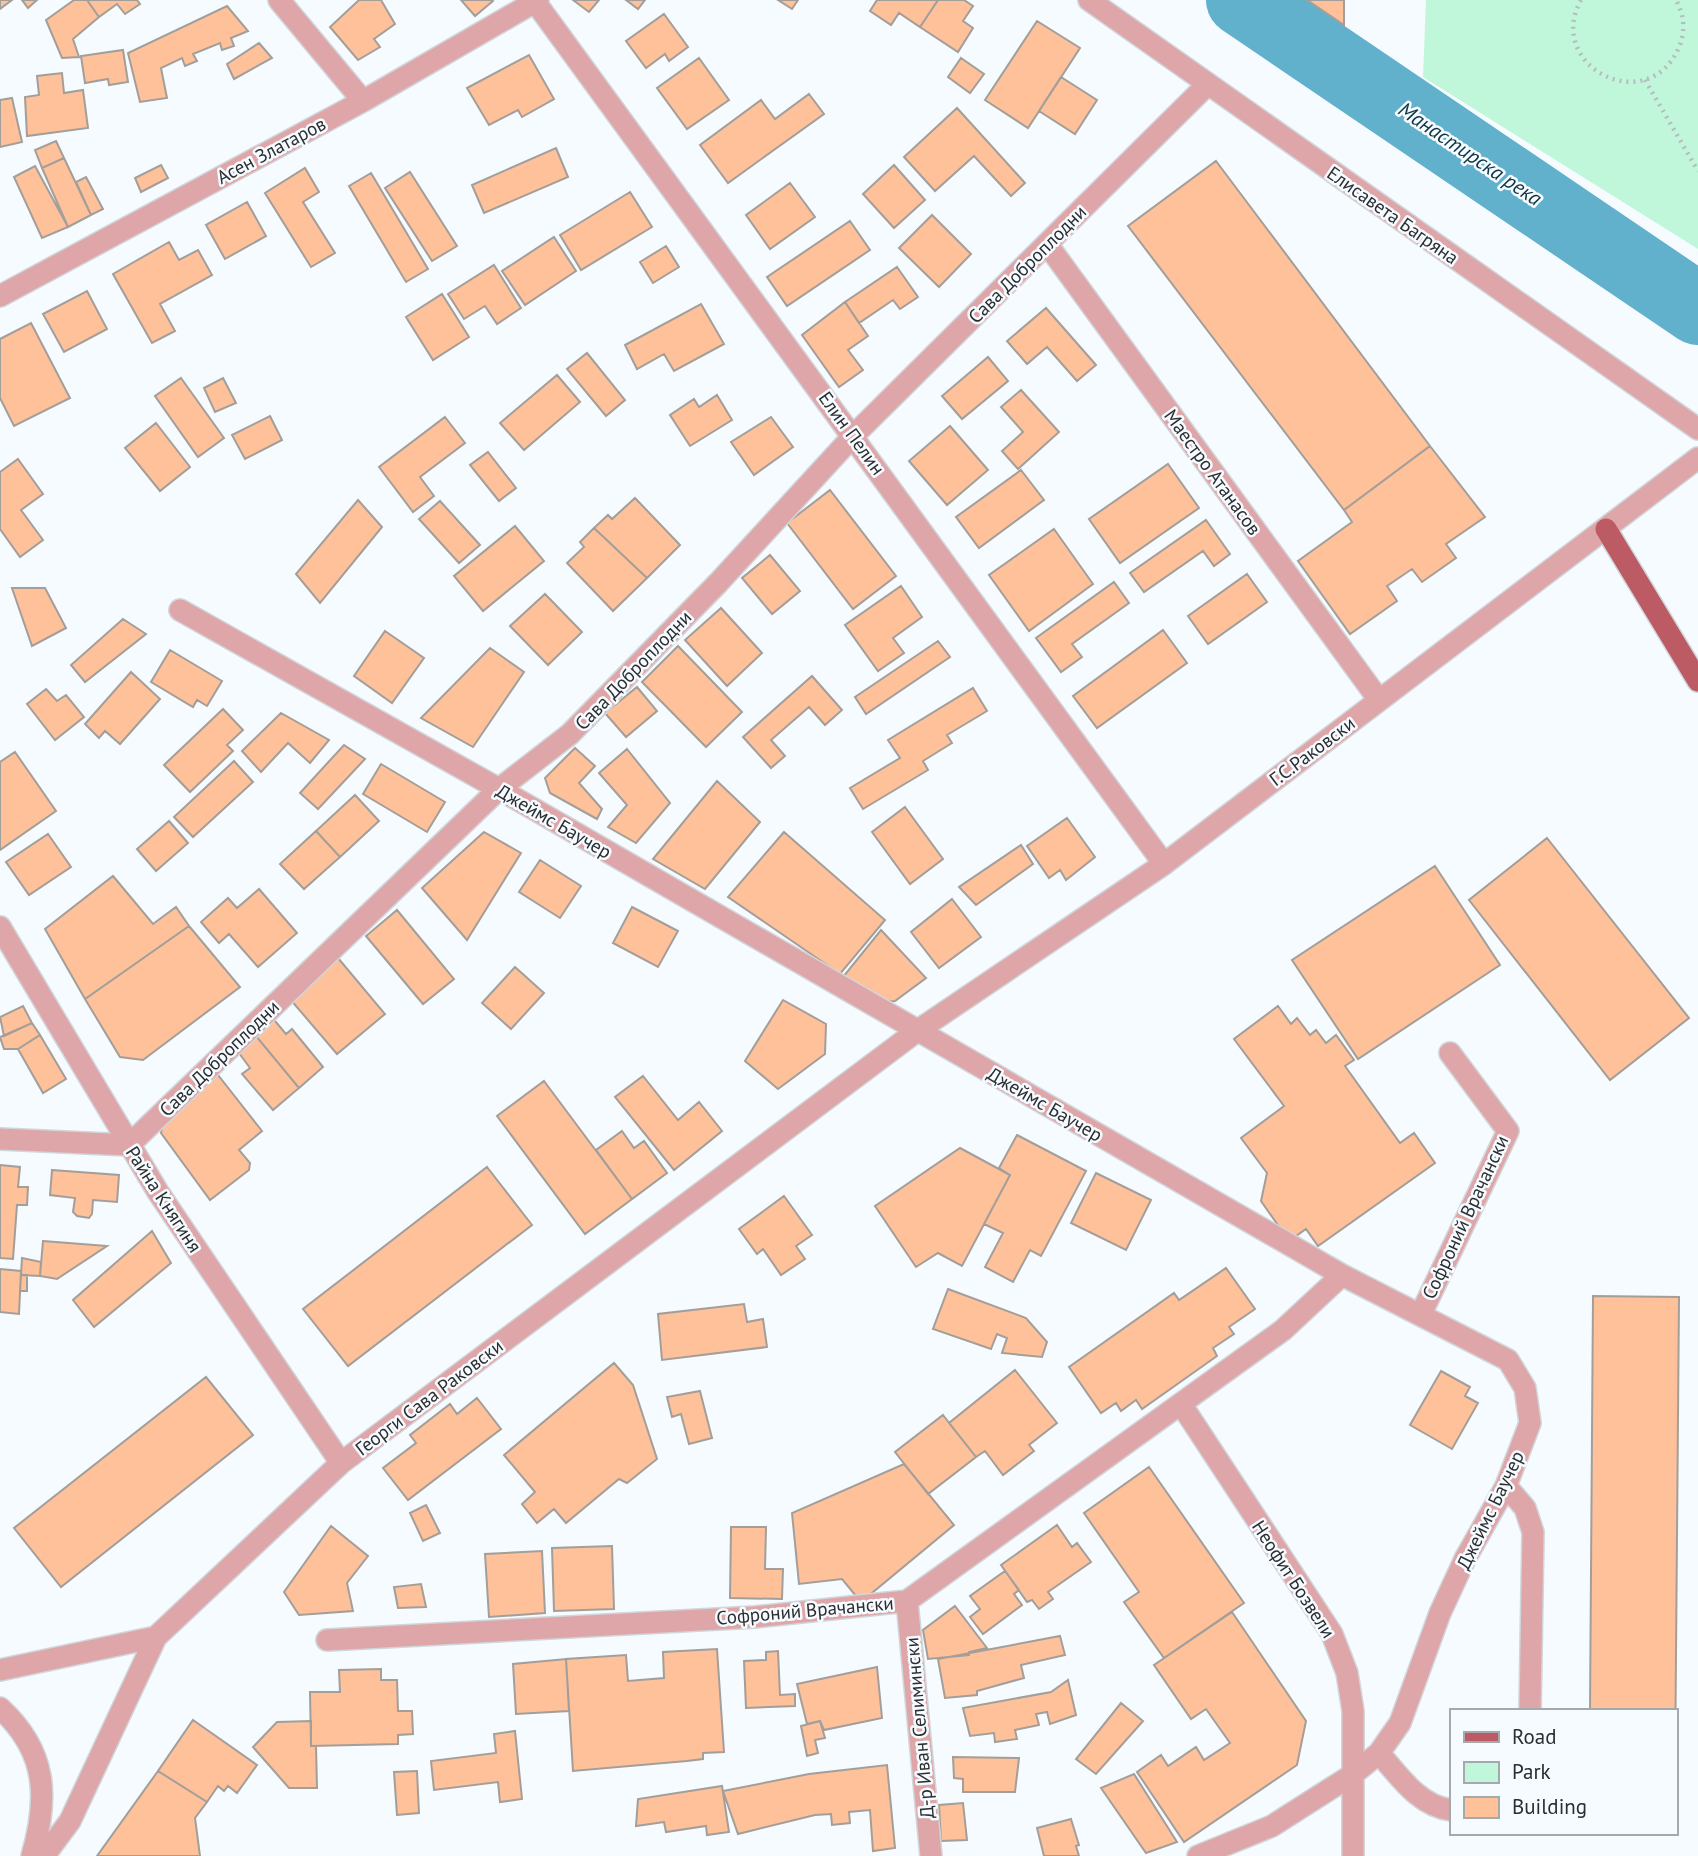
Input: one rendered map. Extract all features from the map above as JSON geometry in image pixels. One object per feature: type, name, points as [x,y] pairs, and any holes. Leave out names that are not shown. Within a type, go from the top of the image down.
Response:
[{"type":"main road","points":[[1606,529],[1698,681]]},
{"type":"street","points":[[279,0],[363,101]]},
{"type":"street","name":"Елисавета Багряна","points":[[1089,0],[1698,429]]},
{"type":"street","name":"Асен Златаров","points":[[0,296],[363,101],[537,2]]},
{"type":"street","name":"Елин Пелин","points":[[537,2],[1164,864]]},
{"type":"street","name":"Сава Доброплодни","points":[[129,1144],[499,789],[570,734],[718,583],[854,435],[1208,84]]},
{"type":"street","name":"Маестро Атанасов","points":[[1047,244],[1380,700]]},
{"type":"street","name":"Г.С.Раковски","points":[[917,1031],[1164,864],[1698,458]]},
{"type":"street","name":"Джеймс Баучер","points":[[180,610],[499,789],[1342,1275],[1508,1360],[1525,1388],[1530,1423],[1506,1486],[1465,1559],[1440,1613],[1400,1723],[1380,1753],[1352,1775],[1272,1826],[1198,1856]]},
{"type":"street","name":"Райна Княгиня","points":[[0,927],[129,1144],[341,1463]]},
{"type":"street","name":"Георги Сава Раковски","points":[[44,1856],[70,1821],[156,1637],[341,1463],[917,1031]]},
{"type":"street","name":"Софроний Врачански","points":[[1421,1314],[1507,1131],[1450,1053]]},
{"type":"street","points":[[0,1139],[129,1144]]},
{"type":"street","name":"Софроний Врачански","points":[[327,1640],[755,1617],[907,1601],[1283,1330],[1342,1275]]},
{"type":"street","name":"Неофит Бозвели","points":[[1181,1404],[1332,1634],[1348,1672],[1353,1711],[1353,1856]]},
{"type":"street","points":[[1506,1486],[1525,1507],[1533,1532],[1530,1709]]},
{"type":"street","name":"Д-р Иван Селимински","points":[[907,1601],[931,1856]]},
{"type":"street","points":[[0,1671],[156,1637]]},
{"type":"street","points":[[0,1708],[17,1724],[32,1745],[41,1776],[39,1823],[32,1856]]},
{"type":"street","points":[[1380,1753],[1411,1790],[1439,1809],[1450,1810]]},
{"type":"path","points":[[1581,0],[1575,10],[1573,27],[1575,44],[1583,59],[1595,71],[1610,79],[1627,83],[1645,80],[1662,71],[1675,57],[1682,40],[1684,21],[1676,0]]},
{"type":"path","points":[[1645,80],[1698,171]]},
{"type":"green space","points":[[1426,0],[1698,0],[1698,249],[1423,77]]},
{"type":"building","points":[[0,0],[12,0],[0,9]]},
{"type":"building","points":[[22,0],[37,0],[28,8]]},
{"type":"building","points":[[74,0],[87,0],[99,17],[73,39],[79,57],[62,58],[46,20]]},
{"type":"building","points":[[87,0],[137,0],[140,4],[125,14],[117,4],[99,17]]},
{"type":"building","points":[[359,0],[381,0],[395,24],[374,39],[380,47],[358,60],[330,27]]},
{"type":"building","points":[[461,0],[492,0],[493,1],[475,16]]},
{"type":"building","points":[[573,0],[599,0],[589,12]]},
{"type":"building","points":[[626,0],[645,0],[638,9]]},
{"type":"building","points":[[778,0],[798,0],[792,9]]},
{"type":"building","points":[[877,0],[938,0],[920,27],[899,13],[891,25],[870,11]]},
{"type":"building","points":[[938,0],[964,0],[973,6],[963,21],[973,28],[958,52],[920,27]]},
{"type":"building","points":[[1307,0],[1344,0],[1344,25]]},
{"type":"building","points":[[227,6],[248,31],[231,38],[234,46],[222,50],[220,43],[193,54],[197,61],[185,66],[182,58],[161,68],[167,98],[140,102],[128,53]]},
{"type":"building","points":[[664,14],[688,47],[669,61],[665,54],[646,68],[626,41]]},
{"type":"building","points":[[1037,21],[1080,48],[1028,128],[985,100]]},
{"type":"building","points":[[259,43],[272,58],[234,79],[227,64]]},
{"type":"building","points":[[123,50],[128,82],[109,85],[108,79],[85,83],[81,56]]},
{"type":"building","points":[[529,55],[554,99],[522,117],[518,110],[489,125],[467,88]]},
{"type":"building","points":[[699,58],[729,100],[687,129],[657,88]]},
{"type":"building","points":[[961,58],[984,74],[970,93],[948,77]]},
{"type":"building","points":[[62,73],[64,93],[83,90],[88,128],[27,136],[25,97],[39,95],[37,76]]},
{"type":"building","points":[[1061,77],[1097,100],[1075,134],[1039,111]]},
{"type":"building","points":[[809,94],[824,114],[728,183],[700,145],[761,100],[775,119]]},
{"type":"building","points":[[12,98],[22,142],[0,147],[0,100]]},
{"type":"building","points":[[957,108],[1025,183],[1011,196],[974,156],[935,191],[904,157]]},
{"type":"building","points":[[56,141],[64,158],[42,168],[35,150]]},
{"type":"building","points":[[556,148],[568,177],[484,213],[472,185]]},
{"type":"building","points":[[64,158],[91,215],[68,227],[42,168]]},
{"type":"building","points":[[1216,161],[1430,446],[1344,510],[1128,226]]},
{"type":"building","points":[[161,165],[168,178],[141,192],[135,178]]},
{"type":"building","points":[[894,165],[925,200],[894,228],[863,194]]},
{"type":"building","points":[[35,166],[68,227],[42,238],[14,177]]},
{"type":"building","points":[[305,168],[319,192],[303,202],[335,253],[311,267],[265,193]]},
{"type":"building","points":[[410,172],[457,246],[432,261],[385,188]]},
{"type":"building","points":[[371,173],[428,269],[406,282],[349,186]]},
{"type":"building","points":[[86,177],[103,209],[91,215],[76,182]]},
{"type":"building","points":[[790,183],[815,217],[770,249],[746,215]]},
{"type":"building","points":[[630,192],[652,227],[581,270],[560,235]]},
{"type":"building","points":[[247,202],[266,236],[225,259],[206,225]]},
{"type":"building","points":[[932,215],[971,254],[939,287],[899,248]]},
{"type":"building","points":[[850,221],[870,250],[787,306],[767,277]]},
{"type":"building","points":[[554,237],[576,271],[525,305],[502,271]]},
{"type":"building","points":[[169,242],[179,260],[198,250],[212,275],[160,304],[175,331],[152,343],[113,274]]},
{"type":"building","points":[[666,246],[679,267],[653,283],[640,262]]},
{"type":"building","points":[[494,265],[521,308],[497,324],[485,306],[464,319],[448,294]]},
{"type":"building","points":[[897,267],[918,297],[900,309],[893,300],[859,323],[845,302]]},
{"type":"building","points":[[87,291],[107,329],[64,352],[43,314]]},
{"type":"building","points":[[442,294],[469,337],[433,360],[406,317]]},
{"type":"building","points":[[845,302],[868,336],[848,350],[863,370],[839,387],[802,335]]},
{"type":"building","points":[[701,304],[724,344],[674,371],[664,354],[637,369],[625,345]]},
{"type":"building","points":[[1046,308],[1096,365],[1077,381],[1047,347],[1027,364],[1007,341]]},
{"type":"building","points":[[31,323],[70,398],[14,426],[0,398],[0,339]]},
{"type":"building","points":[[587,353],[625,400],[606,416],[567,369]]},
{"type":"building","points":[[988,357],[1008,381],[962,419],[942,396]]},
{"type":"building","points":[[557,375],[580,402],[524,450],[500,423]]},
{"type":"building","points":[[181,378],[224,438],[198,457],[155,396]]},
{"type":"building","points":[[223,378],[236,403],[215,412],[204,388]]},
{"type":"building","points":[[1021,390],[1059,432],[1018,469],[1002,451],[1023,432],[1001,407]]},
{"type":"building","points":[[717,395],[732,420],[690,446],[670,415],[694,399],[699,407]]},
{"type":"building","points":[[270,416],[282,440],[245,459],[232,435]]},
{"type":"building","points":[[445,417],[465,443],[420,477],[434,496],[413,512],[379,467]]},
{"type":"building","points":[[771,417],[793,447],[754,475],[731,442]]},
{"type":"building","points":[[156,423],[190,467],[160,491],[125,448]]},
{"type":"building","points":[[950,426],[988,470],[947,505],[909,461]]},
{"type":"building","points":[[1430,446],[1485,517],[1446,544],[1456,558],[1422,582],[1412,569],[1387,586],[1397,601],[1350,634],[1298,561],[1352,522],[1344,510]]},
{"type":"building","points":[[488,452],[516,488],[499,501],[470,465]]},
{"type":"building","points":[[18,459],[43,494],[21,510],[43,540],[20,557],[0,529],[0,472]]},
{"type":"building","points":[[1168,464],[1199,508],[1120,563],[1089,519]]},
{"type":"building","points":[[1021,470],[1044,500],[979,548],[956,517]]},
{"type":"building","points":[[830,490],[896,576],[853,609],[787,523]]},
{"type":"building","points":[[635,498],[680,545],[647,578],[594,528],[608,515],[612,519]]},
{"type":"building","points":[[358,500],[382,527],[320,603],[296,574]]},
{"type":"building","points":[[440,501],[480,545],[459,563],[419,519]]},
{"type":"building","points":[[1206,520],[1230,554],[1214,566],[1203,551],[1144,592],[1130,573]]},
{"type":"building","points":[[515,526],[544,561],[483,611],[454,576]]},
{"type":"building","points":[[594,528],[647,578],[613,611],[567,563],[584,547],[580,542]]},
{"type":"building","points":[[1054,529],[1093,584],[1029,631],[989,575]]},
{"type":"building","points":[[770,555],[800,591],[772,614],[742,578]]},
{"type":"building","points":[[1247,574],[1267,602],[1208,644],[1188,616]]},
{"type":"building","points":[[1114,582],[1129,603],[1072,644],[1082,657],[1061,672],[1036,638]]},
{"type":"building","points":[[901,586],[922,617],[893,638],[904,653],[878,671],[845,625]]},
{"type":"building","points":[[12,588],[45,588],[66,628],[32,646]]},
{"type":"building","points":[[545,594],[582,632],[548,665],[510,626]]},
{"type":"building","points":[[721,608],[762,653],[727,686],[685,640]]},
{"type":"building","points":[[123,619],[146,634],[85,682],[71,665]]},
{"type":"building","points":[[1163,630],[1187,663],[1097,728],[1073,696]]},
{"type":"building","points":[[385,631],[424,658],[392,703],[354,676]]},
{"type":"building","points":[[938,641],[950,657],[866,714],[855,697]]},
{"type":"building","points":[[678,646],[742,712],[706,747],[642,682]]},
{"type":"building","points":[[490,648],[524,672],[473,747],[421,718]]},
{"type":"building","points":[[170,650],[222,681],[207,706],[197,700],[193,707],[151,682]]},
{"type":"building","points":[[131,672],[160,699],[120,744],[105,731],[99,738],[85,724]]},
{"type":"building","points":[[812,676],[842,710],[825,725],[809,707],[771,740],[785,756],[771,768],[743,737]]},
{"type":"building","points":[[637,687],[657,711],[626,737],[605,713]]},
{"type":"building","points":[[973,688],[987,711],[947,735],[952,743],[923,761],[928,770],[863,809],[850,788],[900,758],[888,740]]},
{"type":"building","points":[[46,689],[57,701],[66,695],[84,717],[55,740],[27,704]]},
{"type":"building","points":[[223,709],[243,730],[227,745],[233,751],[190,792],[164,765]]},
{"type":"building","points":[[281,713],[329,740],[310,763],[288,743],[261,772],[242,751]]},
{"type":"building","points":[[344,745],[365,759],[318,809],[300,793]]},
{"type":"building","points":[[575,748],[595,766],[579,783],[602,809],[597,819],[550,793],[545,778]]},
{"type":"building","points":[[627,749],[670,803],[636,843],[608,827],[627,805],[599,773]]},
{"type":"building","points":[[15,752],[56,811],[0,850],[0,762]]},
{"type":"building","points":[[234,761],[253,782],[193,837],[174,817]]},
{"type":"building","points":[[381,764],[445,802],[427,832],[363,794]]},
{"type":"building","points":[[717,781],[760,822],[705,889],[653,859]]},
{"type":"building","points":[[355,795],[379,821],[340,857],[316,831]]},
{"type":"building","points":[[905,807],[943,859],[910,884],[872,832]]},
{"type":"building","points":[[1067,818],[1095,857],[1066,880],[1060,870],[1049,878],[1027,846]]},
{"type":"building","points":[[169,821],[188,843],[156,871],[137,849]]},
{"type":"building","points":[[316,831],[340,857],[304,889],[280,864]]},
{"type":"building","points":[[484,832],[521,853],[467,940],[422,888]]},
{"type":"building","points":[[784,832],[885,920],[840,974],[728,897]]},
{"type":"building","points":[[48,834],[71,867],[29,895],[6,862]]},
{"type":"building","points":[[1547,838],[1689,1018],[1610,1080],[1469,900]]},
{"type":"building","points":[[1021,845],[1033,864],[976,905],[959,887]]},
{"type":"building","points":[[540,860],[581,886],[560,918],[519,892]]},
{"type":"building","points":[[1435,866],[1500,965],[1358,1059],[1292,960]]},
{"type":"building","points":[[113,876],[153,924],[176,907],[189,926],[85,999],[45,929]]},
{"type":"building","points":[[259,889],[297,933],[258,967],[229,934],[219,943],[201,922],[228,898],[237,908]]},
{"type":"building","points":[[952,899],[981,937],[939,968],[911,932]]},
{"type":"building","points":[[632,907],[678,931],[658,967],[613,943]]},
{"type":"building","points":[[397,910],[454,979],[423,1004],[366,936]]},
{"type":"building","points":[[189,926],[240,987],[143,1060],[120,1057],[85,999]]},
{"type":"building","points":[[881,930],[926,978],[895,1001],[886,1002],[843,977]]},
{"type":"building","points":[[338,958],[385,1014],[337,1054],[290,999]]},
{"type":"building","points":[[515,967],[544,993],[511,1029],[482,1003]]},
{"type":"building","points":[[783,1000],[826,1024],[825,1054],[778,1089],[745,1061]]},
{"type":"building","points":[[23,1006],[32,1023],[4,1036],[0,1017]]},
{"type":"building","points":[[1278,1006],[1291,1024],[1297,1018],[1310,1035],[1316,1030],[1326,1043],[1336,1035],[1354,1060],[1345,1066],[1400,1143],[1414,1133],[1435,1163],[1318,1246],[1306,1229],[1289,1241],[1261,1201],[1267,1173],[1241,1138],[1284,1106],[1234,1039]]},
{"type":"building","points":[[270,1015],[286,1034],[292,1029],[323,1067],[299,1088],[251,1030]]},
{"type":"building","points":[[32,1023],[40,1035],[18,1049],[4,1049],[0,1037]]},
{"type":"building","points":[[251,1030],[299,1088],[273,1110],[242,1074],[250,1068],[233,1045]]},
{"type":"building","points":[[40,1035],[66,1079],[43,1093],[18,1049]]},
{"type":"building","points":[[211,1066],[262,1131],[239,1150],[250,1163],[249,1170],[210,1200],[161,1133],[166,1104]]},
{"type":"building","points":[[643,1076],[678,1120],[699,1102],[722,1131],[674,1170],[615,1097]]},
{"type":"building","points":[[544,1081],[632,1199],[585,1234],[497,1116]]},
{"type":"building","points":[[622,1131],[634,1148],[644,1141],[667,1173],[632,1199],[596,1150]]},
{"type":"building","points":[[1017,1135],[1086,1171],[1041,1256],[1030,1250],[1013,1282],[985,1267],[1003,1233],[984,1224],[1010,1175],[999,1168]]},
{"type":"building","points":[[960,1148],[1010,1175],[962,1266],[938,1253],[916,1267],[875,1206]]},
{"type":"building","points":[[0,1165],[20,1167],[18,1187],[28,1187],[27,1205],[17,1205],[13,1259],[0,1258]]},
{"type":"building","points":[[487,1167],[532,1225],[348,1366],[303,1309]]},
{"type":"building","points":[[52,1170],[119,1175],[117,1202],[93,1200],[89,1218],[77,1216],[73,1212],[75,1198],[50,1195]]},
{"type":"building","points":[[1096,1173],[1151,1200],[1126,1250],[1071,1223]]},
{"type":"building","points":[[784,1196],[812,1235],[796,1246],[805,1259],[781,1275],[763,1249],[757,1254],[739,1229]]},
{"type":"building","points":[[152,1231],[171,1263],[94,1327],[73,1300]]},
{"type":"building","points":[[43,1241],[107,1246],[57,1279],[40,1276]]},
{"type":"building","points":[[22,1258],[41,1262],[40,1276],[21,1275]]},
{"type":"building","points":[[1226,1268],[1255,1309],[1229,1327],[1234,1334],[1213,1348],[1217,1356],[1142,1409],[1136,1400],[1121,1411],[1116,1403],[1101,1413],[1069,1367],[1174,1293],[1179,1300]]},
{"type":"building","points":[[0,1269],[21,1271],[19,1314],[0,1312]]},
{"type":"building","points":[[21,1275],[27,1275],[27,1291],[20,1291]]},
{"type":"building","points":[[948,1289],[1026,1318],[1047,1342],[1042,1357],[1002,1353],[1007,1338],[997,1334],[991,1349],[933,1329]]},
{"type":"building","points":[[1593,1296],[1679,1297],[1676,1709],[1590,1709]]},
{"type":"building","points":[[744,1304],[747,1322],[763,1319],[767,1347],[662,1360],[658,1314]]},
{"type":"building","points":[[614,1363],[633,1385],[657,1459],[627,1483],[619,1479],[566,1523],[554,1509],[537,1523],[522,1504],[535,1492],[504,1455]]},
{"type":"building","points":[[1015,1370],[1057,1423],[1029,1445],[1034,1451],[1003,1475],[985,1451],[976,1457],[949,1423]]},
{"type":"building","points":[[1441,1371],[1470,1387],[1465,1396],[1478,1403],[1452,1449],[1410,1425]]},
{"type":"building","points":[[206,1377],[253,1435],[61,1587],[14,1528]]},
{"type":"building","points":[[700,1391],[712,1438],[689,1444],[681,1414],[672,1417],[667,1397]]},
{"type":"building","points":[[477,1398],[501,1429],[408,1500],[383,1468],[416,1443],[410,1435],[450,1404],[457,1414]]},
{"type":"building","points":[[943,1415],[976,1457],[928,1494],[895,1452]]},
{"type":"building","points":[[904,1464],[954,1525],[861,1602],[842,1579],[799,1584],[792,1513]]},
{"type":"building","points":[[1149,1467],[1244,1603],[1164,1658],[1124,1602],[1139,1592],[1084,1513]]},
{"type":"building","points":[[426,1505],[440,1533],[423,1541],[410,1513]]},
{"type":"building","points":[[1057,1525],[1072,1547],[1077,1543],[1091,1562],[1048,1592],[1053,1599],[1039,1609],[1032,1600],[1027,1602],[1001,1565]]},
{"type":"building","points":[[331,1526],[368,1556],[347,1583],[353,1611],[299,1615],[284,1592]]},
{"type":"building","points":[[731,1527],[766,1527],[765,1569],[783,1569],[782,1599],[730,1598]]},
{"type":"building","points":[[612,1546],[614,1609],[554,1611],[552,1548]]},
{"type":"building","points":[[542,1551],[545,1613],[489,1617],[485,1554]]},
{"type":"building","points":[[1005,1571],[1019,1590],[1014,1594],[1022,1605],[983,1634],[970,1617],[980,1609],[970,1596]]},
{"type":"building","points":[[421,1584],[426,1607],[398,1608],[394,1587]]},
{"type":"building","points":[[955,1606],[987,1648],[969,1652],[969,1655],[928,1659],[923,1630]]},
{"type":"building","points":[[1232,1612],[1306,1721],[1297,1765],[1184,1842],[1137,1772],[1161,1755],[1168,1766],[1196,1747],[1204,1760],[1230,1743],[1206,1709],[1191,1719],[1154,1665]]},
{"type":"building","points":[[1060,1636],[1065,1655],[1021,1665],[1024,1678],[977,1691],[977,1695],[945,1698],[938,1659]]},
{"type":"building","points":[[717,1649],[724,1752],[703,1753],[703,1759],[573,1771],[566,1659],[626,1655],[628,1681],[664,1678],[663,1652]]},
{"type":"building","points":[[778,1651],[780,1695],[795,1694],[795,1706],[746,1708],[744,1661],[766,1660],[766,1652]]},
{"type":"building","points":[[566,1659],[569,1711],[516,1714],[513,1664]]},
{"type":"building","points":[[877,1667],[882,1718],[824,1730],[820,1721],[807,1724],[797,1684]]},
{"type":"building","points":[[381,1669],[381,1680],[397,1680],[398,1711],[412,1711],[413,1734],[398,1735],[398,1744],[311,1746],[310,1692],[340,1692],[339,1670]]},
{"type":"building","points":[[1068,1680],[1076,1715],[1050,1724],[1047,1712],[1036,1714],[1039,1725],[1015,1730],[1017,1739],[995,1742],[994,1733],[970,1736],[963,1708],[1051,1692]]},
{"type":"building","points":[[1121,1703],[1143,1721],[1096,1774],[1076,1759]]},
{"type":"building","points":[[193,1720],[257,1765],[237,1793],[228,1786],[224,1791],[218,1786],[207,1802],[158,1771]]},
{"type":"building","points":[[311,1721],[311,1746],[316,1746],[317,1788],[289,1788],[253,1747],[277,1722]]},
{"type":"building","points":[[820,1721],[825,1738],[815,1740],[818,1753],[807,1756],[801,1726]]},
{"type":"building","points":[[515,1731],[522,1799],[500,1802],[498,1782],[434,1790],[431,1761],[496,1753],[494,1734]]},
{"type":"building","points":[[953,1757],[1019,1758],[1015,1792],[963,1792],[963,1779],[954,1778]]},
{"type":"building","points":[[887,1765],[895,1848],[873,1851],[870,1810],[849,1812],[850,1823],[832,1825],[831,1814],[815,1815],[738,1834],[723,1791],[809,1774]]},
{"type":"building","points":[[158,1771],[207,1802],[195,1818],[200,1856],[97,1856]]},
{"type":"building","points":[[417,1771],[419,1813],[397,1815],[394,1772]]},
{"type":"building","points":[[1134,1774],[1177,1842],[1146,1853],[1101,1788]]},
{"type":"building","points":[[722,1786],[729,1832],[707,1835],[706,1826],[666,1832],[664,1822],[636,1826],[638,1799]]},
{"type":"building","points":[[963,1803],[967,1840],[941,1841],[939,1805]]},
{"type":"building","points":[[1071,1819],[1079,1845],[1076,1846],[1079,1856],[1044,1856],[1037,1828]]},
{"type":"waterway","name":"Манастирска река","points":[[1242,0],[1698,309]]}]
